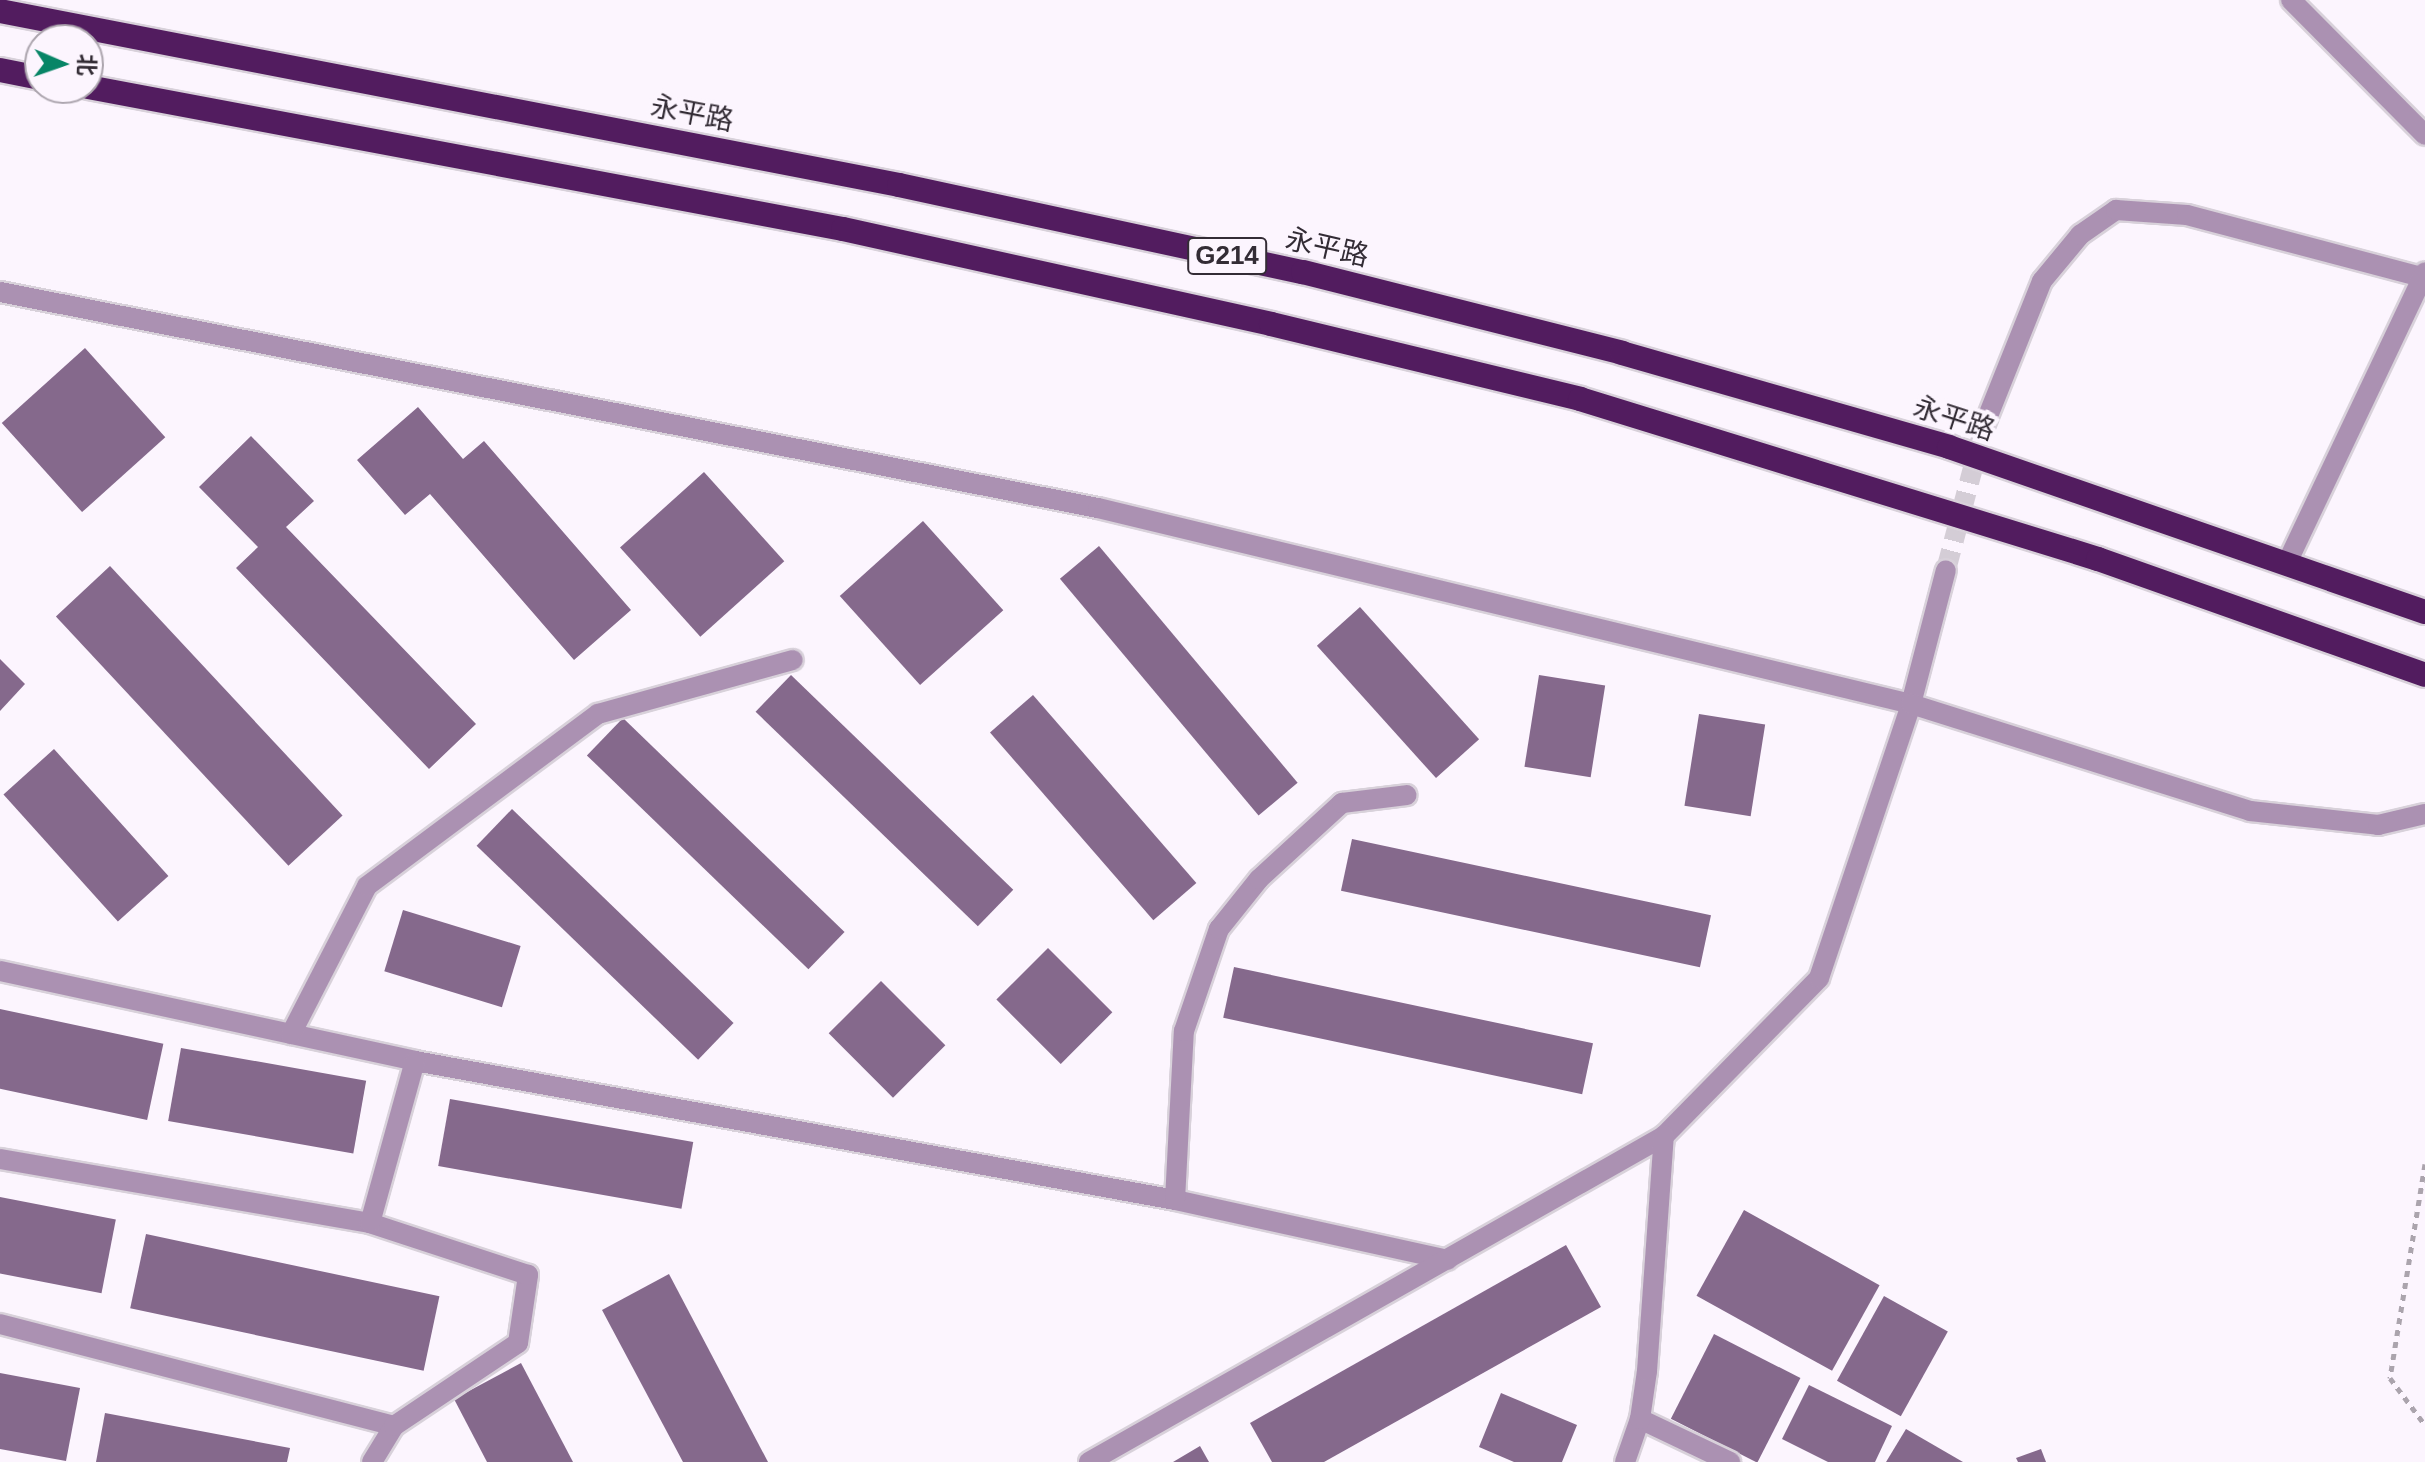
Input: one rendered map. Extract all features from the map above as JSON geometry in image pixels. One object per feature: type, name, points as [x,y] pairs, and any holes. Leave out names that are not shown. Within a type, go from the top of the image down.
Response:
[{"type":"highway","name":"永平路","points":[[0,11],[868,179],[1303,272],[1622,353],[1949,447],[2425,612]]},
{"type":"highway","points":[[0,70],[24,75]]},
{"type":"highway","name":"G214","points":[[104,90],[843,229],[1271,324],[1580,399],[2098,559],[2425,675]]},
{"type":"street","points":[[2291,0],[2425,135]]},
{"type":"street","points":[[1984,426],[2042,281],[2080,235],[2116,210],[2187,215],[2424,275],[2286,565]]},
{"type":"street","points":[[0,292],[1098,508],[1911,704],[2250,811],[2378,825],[2425,814]]},
{"type":"street","points":[[1089,1462],[1664,1136],[1819,978],[1911,704],[1946,570]]},
{"type":"street","points":[[291,1034],[367,886],[391,868],[598,714],[793,660]]},
{"type":"street","points":[[1175,1200],[1184,1031],[1219,929],[1259,879],[1342,803],[1407,795]]},
{"type":"street","points":[[0,971],[415,1061],[1175,1200],[1447,1260]]},
{"type":"street","points":[[370,1223],[415,1061]]},
{"type":"street","points":[[1625,1462],[1640,1419],[1647,1371],[1664,1136]]},
{"type":"street","points":[[0,1159],[370,1223],[528,1275],[518,1343],[394,1426],[372,1462]]},
{"type":"street","points":[[0,1324],[394,1426]]},
{"type":"street","points":[[1640,1419],[1730,1462]]},
{"type":"path","points":[[2425,1164],[2390,1378],[2425,1425]]},
{"type":"building","points":[[85,348],[165,437],[82,512],[2,423]]},
{"type":"building","points":[[418,407],[463,459],[484,441],[631,610],[574,660],[430,494],[405,515],[357,460]]},
{"type":"building","points":[[251,436],[314,501],[286,527],[476,724],[429,769],[236,568],[258,547],[199,487]]},
{"type":"building","points":[[704,472],[784,561],[700,637],[620,548]]},
{"type":"building","points":[[923,521],[1003,610],[920,685],[840,596]]},
{"type":"building","points":[[1099,546],[1298,783],[1259,815],[1060,579]]},
{"type":"building","points":[[110,566],[343,815],[288,866],[56,616]]},
{"type":"building","points":[[1360,607],[1479,739],[1436,778],[1317,646]]},
{"type":"building","points":[[0,659],[25,684],[0,711]]},
{"type":"building","points":[[791,675],[1013,890],[978,926],[756,712]]},
{"type":"building","points":[[1539,675],[1605,685],[1591,777],[1524,767]]},
{"type":"building","points":[[1033,695],[1196,883],[1153,920],[990,732]]},
{"type":"building","points":[[1699,714],[1765,724],[1751,816],[1684,806]]},
{"type":"building","points":[[623,718],[845,932],[808,969],[587,755]]},
{"type":"building","points":[[54,749],[168,876],[118,922],[3,795]]},
{"type":"building","points":[[512,809],[734,1023],[698,1060],[477,846]]},
{"type":"building","points":[[1352,839],[1711,915],[1700,967],[1341,891]]},
{"type":"building","points":[[403,910],[521,946],[502,1007],[384,971]]},
{"type":"building","points":[[1048,948],[1112,1012],[1061,1064],[996,1000]]},
{"type":"building","points":[[1234,967],[1593,1043],[1582,1094],[1223,1018]]},
{"type":"building","points":[[881,981],[945,1045],[893,1098],[829,1033]]},
{"type":"building","points":[[0,1009],[163,1044],[147,1120],[0,1089]]},
{"type":"building","points":[[181,1048],[366,1081],[353,1154],[168,1121]]},
{"type":"building","points":[[450,1099],[693,1142],[681,1209],[438,1166]]},
{"type":"building","points":[[0,1197],[116,1220],[102,1293],[0,1273]]},
{"type":"building","points":[[1744,1210],[1880,1285],[1832,1371],[1696,1296]]},
{"type":"building","points":[[146,1234],[439,1296],[424,1371],[130,1308]]},
{"type":"building","points":[[1566,1245],[1601,1307],[1324,1462],[1272,1462],[1250,1423]]},
{"type":"building","points":[[669,1274],[768,1462],[683,1462],[602,1310]]},
{"type":"building","points":[[1884,1296],[1948,1331],[1901,1416],[1837,1381]]},
{"type":"building","points":[[1714,1334],[1800,1378],[1758,1462],[1671,1419]]},
{"type":"building","points":[[521,1363],[573,1462],[487,1462],[454,1399]]},
{"type":"building","points":[[0,1373],[80,1388],[66,1461],[0,1449]]},
{"type":"building","points":[[1809,1385],[1892,1426],[1875,1462],[1828,1462],[1782,1439]]},
{"type":"building","points":[[1501,1393],[1577,1425],[1562,1462],[1514,1462],[1479,1447]]},
{"type":"building","points":[[105,1413],[290,1448],[287,1462],[96,1462]]},
{"type":"building","points":[[1906,1429],[1963,1462],[1886,1462]]},
{"type":"building","points":[[1200,1446],[1209,1462],[1173,1462]]},
{"type":"building","points":[[2041,1449],[2046,1462],[2018,1462],[2016,1458]]},
{"type":"tunnel","points":[[1946,570],[1984,426]]}]
